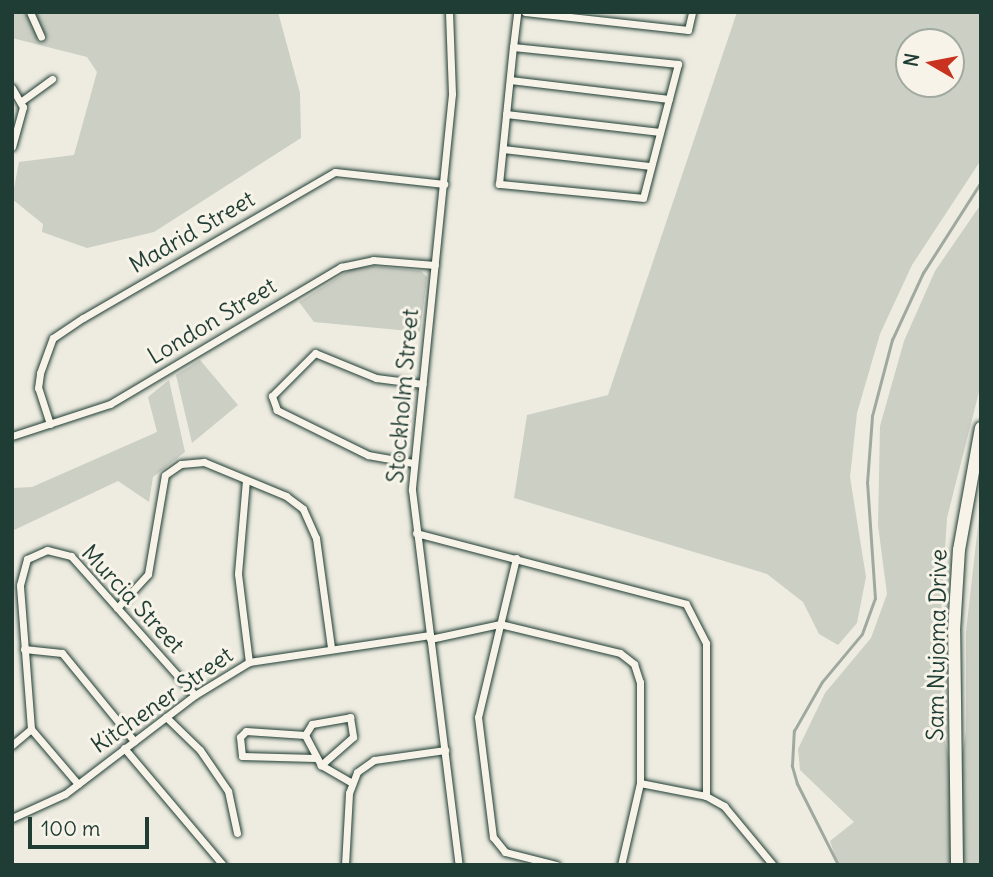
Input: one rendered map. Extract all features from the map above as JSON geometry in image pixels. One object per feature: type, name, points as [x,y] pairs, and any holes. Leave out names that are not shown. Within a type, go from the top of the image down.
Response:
[{"type":"main road","name":"Sam Nujoma Drive","points":[[957,865],[954,631],[959,550],[981,428]]},
{"type":"street","points":[[30,12],[41,37]]},
{"type":"street","name":"Stockholm Street","points":[[449,12],[453,75],[444,184],[413,463],[416,533],[459,865]]},
{"type":"street","points":[[513,47],[678,64],[643,198],[499,184],[513,47],[517,12]]},
{"type":"street","points":[[525,12],[688,30],[692,12]]},
{"type":"street","points":[[12,147],[23,100],[52,79]]},
{"type":"street","points":[[510,80],[669,99]]},
{"type":"street","points":[[12,88],[23,100]]},
{"type":"street","points":[[506,114],[660,132]]},
{"type":"street","points":[[503,149],[651,166]]},
{"type":"street","name":"Madrid Street","points":[[50,424],[38,378],[53,338],[83,318],[335,172],[444,184]]},
{"type":"street","name":"London Street","points":[[12,436],[110,404],[341,267],[373,260],[435,265]]},
{"type":"street","points":[[413,463],[368,455],[277,410],[272,396],[315,353],[376,378],[423,384]]},
{"type":"street","points":[[117,608],[148,574],[165,475],[198,461],[295,501],[309,517],[317,538],[331,647]]},
{"type":"street","points":[[246,480],[238,574],[250,662]]},
{"type":"street","points":[[416,533],[677,598],[693,611],[706,643],[706,796]]},
{"type":"street","name":"Murcia Street","points":[[32,729],[20,572],[36,553],[68,554],[195,695]]},
{"type":"street","points":[[516,558],[478,717],[493,837],[505,852],[556,865]]},
{"type":"street","points":[[500,624],[620,653],[634,664],[640,682],[640,783],[621,865]]},
{"type":"street","name":"Kitchener Street","points":[[12,818],[78,784],[195,695],[250,662],[331,647],[430,637],[500,624]]},
{"type":"street","points":[[24,649],[62,653],[134,741]]},
{"type":"street","points":[[166,717],[200,751],[228,791],[237,833]]},
{"type":"street","points":[[321,765],[353,737],[351,717],[312,724],[306,735],[315,758],[321,765],[351,782]]},
{"type":"street","points":[[12,745],[32,729],[78,784]]},
{"type":"street","points":[[306,735],[246,731],[239,754],[315,758]]},
{"type":"street","points":[[124,748],[223,865]]},
{"type":"street","points":[[345,865],[351,782],[374,760],[445,750]]},
{"type":"street","points":[[640,783],[706,796],[724,806],[773,865]]},
{"type":"shaded area","points":[[12,12],[278,12],[300,93],[301,138],[154,232],[87,248],[42,232],[43,224],[12,199],[19,162],[74,155],[97,72],[87,57],[12,38]]},
{"type":"shaded area","points":[[737,12],[981,12],[981,160],[912,265],[880,334],[857,413],[850,477],[866,577],[857,623],[838,645],[819,634],[803,602],[767,574],[514,498],[527,415],[608,395]]},
{"type":"shaded area","points":[[981,204],[981,384],[947,518],[940,629],[943,732],[956,789],[966,732],[966,632],[981,499],[981,865],[838,865],[830,841],[854,822],[800,770],[798,749],[825,693],[871,638],[887,594],[878,525],[880,426],[904,341],[935,271]]},
{"type":"shaded area","points":[[373,266],[421,271],[427,277],[420,332],[314,322],[299,302],[353,268]]},
{"type":"shaded area","points":[[200,360],[238,405],[192,443],[176,375]]},
{"type":"shaded area","points":[[169,380],[185,452],[153,477],[149,502],[118,481],[12,531],[12,488],[32,487],[157,432],[148,397]]},
{"type":"waterway","points":[[838,865],[797,784],[792,766],[794,731],[822,682],[862,634],[875,599],[867,483],[872,416],[892,340],[923,273],[981,182]]}]
